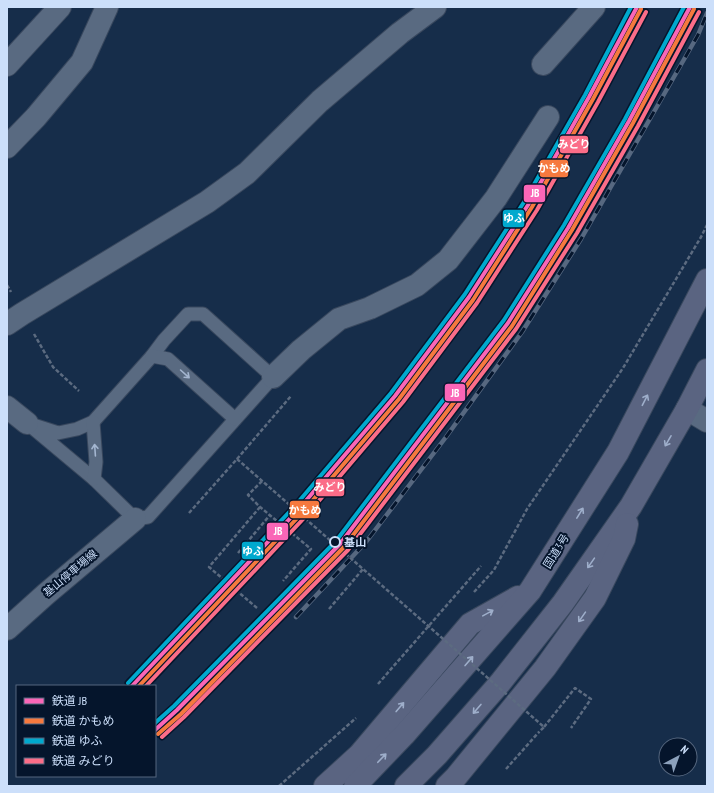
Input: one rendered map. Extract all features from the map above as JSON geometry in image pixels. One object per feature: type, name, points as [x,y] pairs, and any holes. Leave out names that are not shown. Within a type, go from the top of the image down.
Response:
[{"type":"highway","name":"国道3号","points":[[355,786],[404,735],[530,591],[618,452],[707,280]]},
{"type":"highway","points":[[406,786],[437,755],[500,683],[563,603],[631,506],[687,409],[707,370]]},
{"type":"highway","points":[[456,783],[545,668],[595,598],[624,539],[631,506]]},
{"type":"highway","points":[[325,786],[359,755],[470,624],[530,591]]},
{"type":"street","points":[[7,65],[60,7]]},
{"type":"street","points":[[7,147],[36,117],[82,62],[107,7]]},
{"type":"street","points":[[15,319],[206,202],[247,173],[320,101],[400,33],[435,7]]},
{"type":"street","points":[[542,64],[594,7]]},
{"type":"street","points":[[273,377],[301,350],[340,319],[370,308],[418,285],[448,260],[496,198],[548,117]]},
{"type":"street","points":[[7,407],[27,423]]},
{"type":"street","points":[[687,409],[707,421]]},
{"type":"street","name":"基山停車場線","points":[[7,629],[135,518]]},
{"type":"lane","points":[[188,314],[202,314],[273,377],[148,517],[135,518],[94,479],[27,423],[58,433],[77,429],[93,422],[188,314]]},
{"type":"lane","points":[[152,356],[168,359],[235,419]]},
{"type":"lane","points":[[93,422],[96,462],[94,479]]},
{"type":"path","points":[[473,593],[494,570],[527,509],[623,368],[707,225]]},
{"type":"path","points":[[7,285],[15,319],[53,367],[79,391]]},
{"type":"path","points":[[189,513],[294,393]]},
{"type":"path","points":[[237,459],[544,726]]},
{"type":"path","points":[[262,481],[248,495],[270,516],[311,549],[283,581]]},
{"type":"path","points":[[257,608],[209,567],[260,507]]},
{"type":"path","points":[[238,553],[270,516]]},
{"type":"path","points":[[378,684],[481,566]]},
{"type":"path","points":[[329,609],[363,569]]},
{"type":"path","points":[[432,638],[437,633]]},
{"type":"path","points":[[506,769],[575,688],[591,700],[571,728]]},
{"type":"path","points":[[279,786],[358,716]]},
{"type":"railway","points":[[296,617],[366,542],[446,437],[522,332],[581,239],[698,35],[707,13]]},
{"type":"rail line","name":"ゆふ","points":[[128,683],[294,507],[391,393],[465,294],[524,202],[585,95],[631,7]]},
{"type":"rail line","name":"JB","points":[[133,685],[298,510],[395,396],[469,297],[528,205],[589,97],[637,7]]},
{"type":"rail line","name":"ゆふ","points":[[156,722],[174,706],[336,541],[504,320],[564,225],[625,119],[684,7]]},
{"type":"rail line","name":"JB","points":[[156,729],[177,710],[340,544],[508,323],[568,228],[629,121],[690,7]]},
{"type":"rail line","name":"かもめ","points":[[140,685],[302,513],[399,399],[473,300],[532,207],[593,99],[641,9]]},
{"type":"rail line","name":"かもめ","points":[[158,734],[181,714],[344,547],[512,326],[572,230],[633,123],[694,9]]},
{"type":"rail line","name":"みどり","points":[[147,685],[306,516],[403,402],[477,303],[537,210],[598,102],[646,12]]},
{"type":"rail line","name":"みどり","points":[[162,737],[184,717],[348,550],[516,329],[577,233],[638,126],[699,12]]},
{"type":"place","name":"基山","points":[[335,542]]}]
